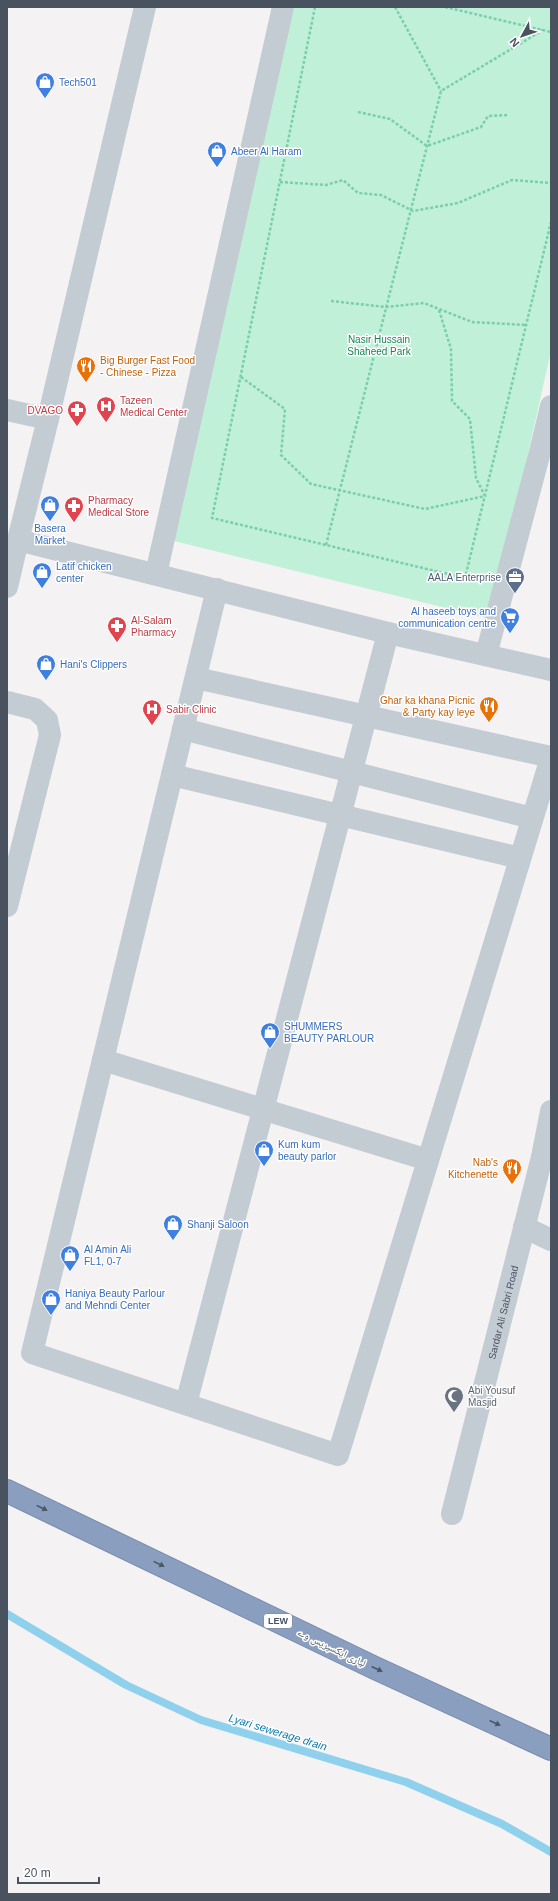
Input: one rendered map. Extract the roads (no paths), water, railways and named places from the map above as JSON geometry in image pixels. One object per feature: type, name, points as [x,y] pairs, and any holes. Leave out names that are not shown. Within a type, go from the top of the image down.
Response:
[{"type":"highway","name":"لیاری ایکسپریس وے","points":[[7,1491],[368,1664],[551,1748]]},
{"type":"street","points":[[7,586],[145,7]]},
{"type":"street","points":[[156,574],[283,7]]},
{"type":"street","points":[[486,655],[542,448],[551,406]]},
{"type":"street","points":[[7,410],[48,419]]},
{"type":"street","points":[[18,540],[388,633],[551,670]]},
{"type":"street","points":[[196,678],[551,757],[338,1455],[32,1353],[217,589]]},
{"type":"street","points":[[186,1404],[388,633]]},
{"type":"street","points":[[7,702],[35,709],[47,720],[50,735],[7,906]]},
{"type":"street","points":[[183,729],[532,818]]},
{"type":"street","points":[[172,774],[520,858]]},
{"type":"street","points":[[103,1060],[428,1160]]},
{"type":"street","name":"Sardar Ali Sabri Road","points":[[452,1514],[524,1227],[551,1111]]},
{"type":"street","points":[[524,1227],[551,1240]]},
{"type":"waterway","name":"Lyari sewerage drain","points":[[7,1614],[126,1685],[201,1720],[406,1782],[502,1824],[551,1852]]},
{"type":"place","name":"Tech501","points":[[45,99]]},
{"type":"place","name":"Abeer Al Haram","points":[[217,168]]},
{"type":"place","name":"Big Burger Fast Food - Chinese - Pizza","points":[[86,383]]},
{"type":"place","name":"Tazeen Medical Center","points":[[106,423]]},
{"type":"place","name":"DVAGO","points":[[77,427]]},
{"type":"place","name":"Basera Market","points":[[50,522]]},
{"type":"place","name":"Pharmacy Medical Store","points":[[74,523]]},
{"type":"place","name":"Latif chicken center","points":[[42,589]]},
{"type":"place","name":"AALA Enterprise","points":[[515,594]]},
{"type":"place","name":"Al haseeb toys and communication centre","points":[[510,634]]},
{"type":"place","name":"Al-Salam Pharmacy","points":[[117,643]]},
{"type":"place","name":"Hani's Clippers","points":[[46,681]]},
{"type":"place","name":"Ghar ka khana Picnic & Party kay leye","points":[[489,723]]},
{"type":"place","name":"Sabir Clinic","points":[[152,726]]},
{"type":"place","name":"SHUMMERS BEAUTY PARLOUR","points":[[270,1049]]},
{"type":"place","name":"Kum kum beauty parlor","points":[[264,1167]]},
{"type":"place","name":"Nab's Kitchenette","points":[[512,1185]]},
{"type":"place","name":"Shanji Saloon","points":[[173,1241]]},
{"type":"place","name":"Al Amin Ali FL1, 0-7","points":[[70,1272]]},
{"type":"place","name":"Haniya Beauty Parlour and Mehndi Center","points":[[51,1316]]},
{"type":"place","name":"Abi Yousuf Masjid","points":[[454,1413]]},
{"type":"park label","name":"Nasir Hussain Shaheed Park","points":[[379,344]]}]
